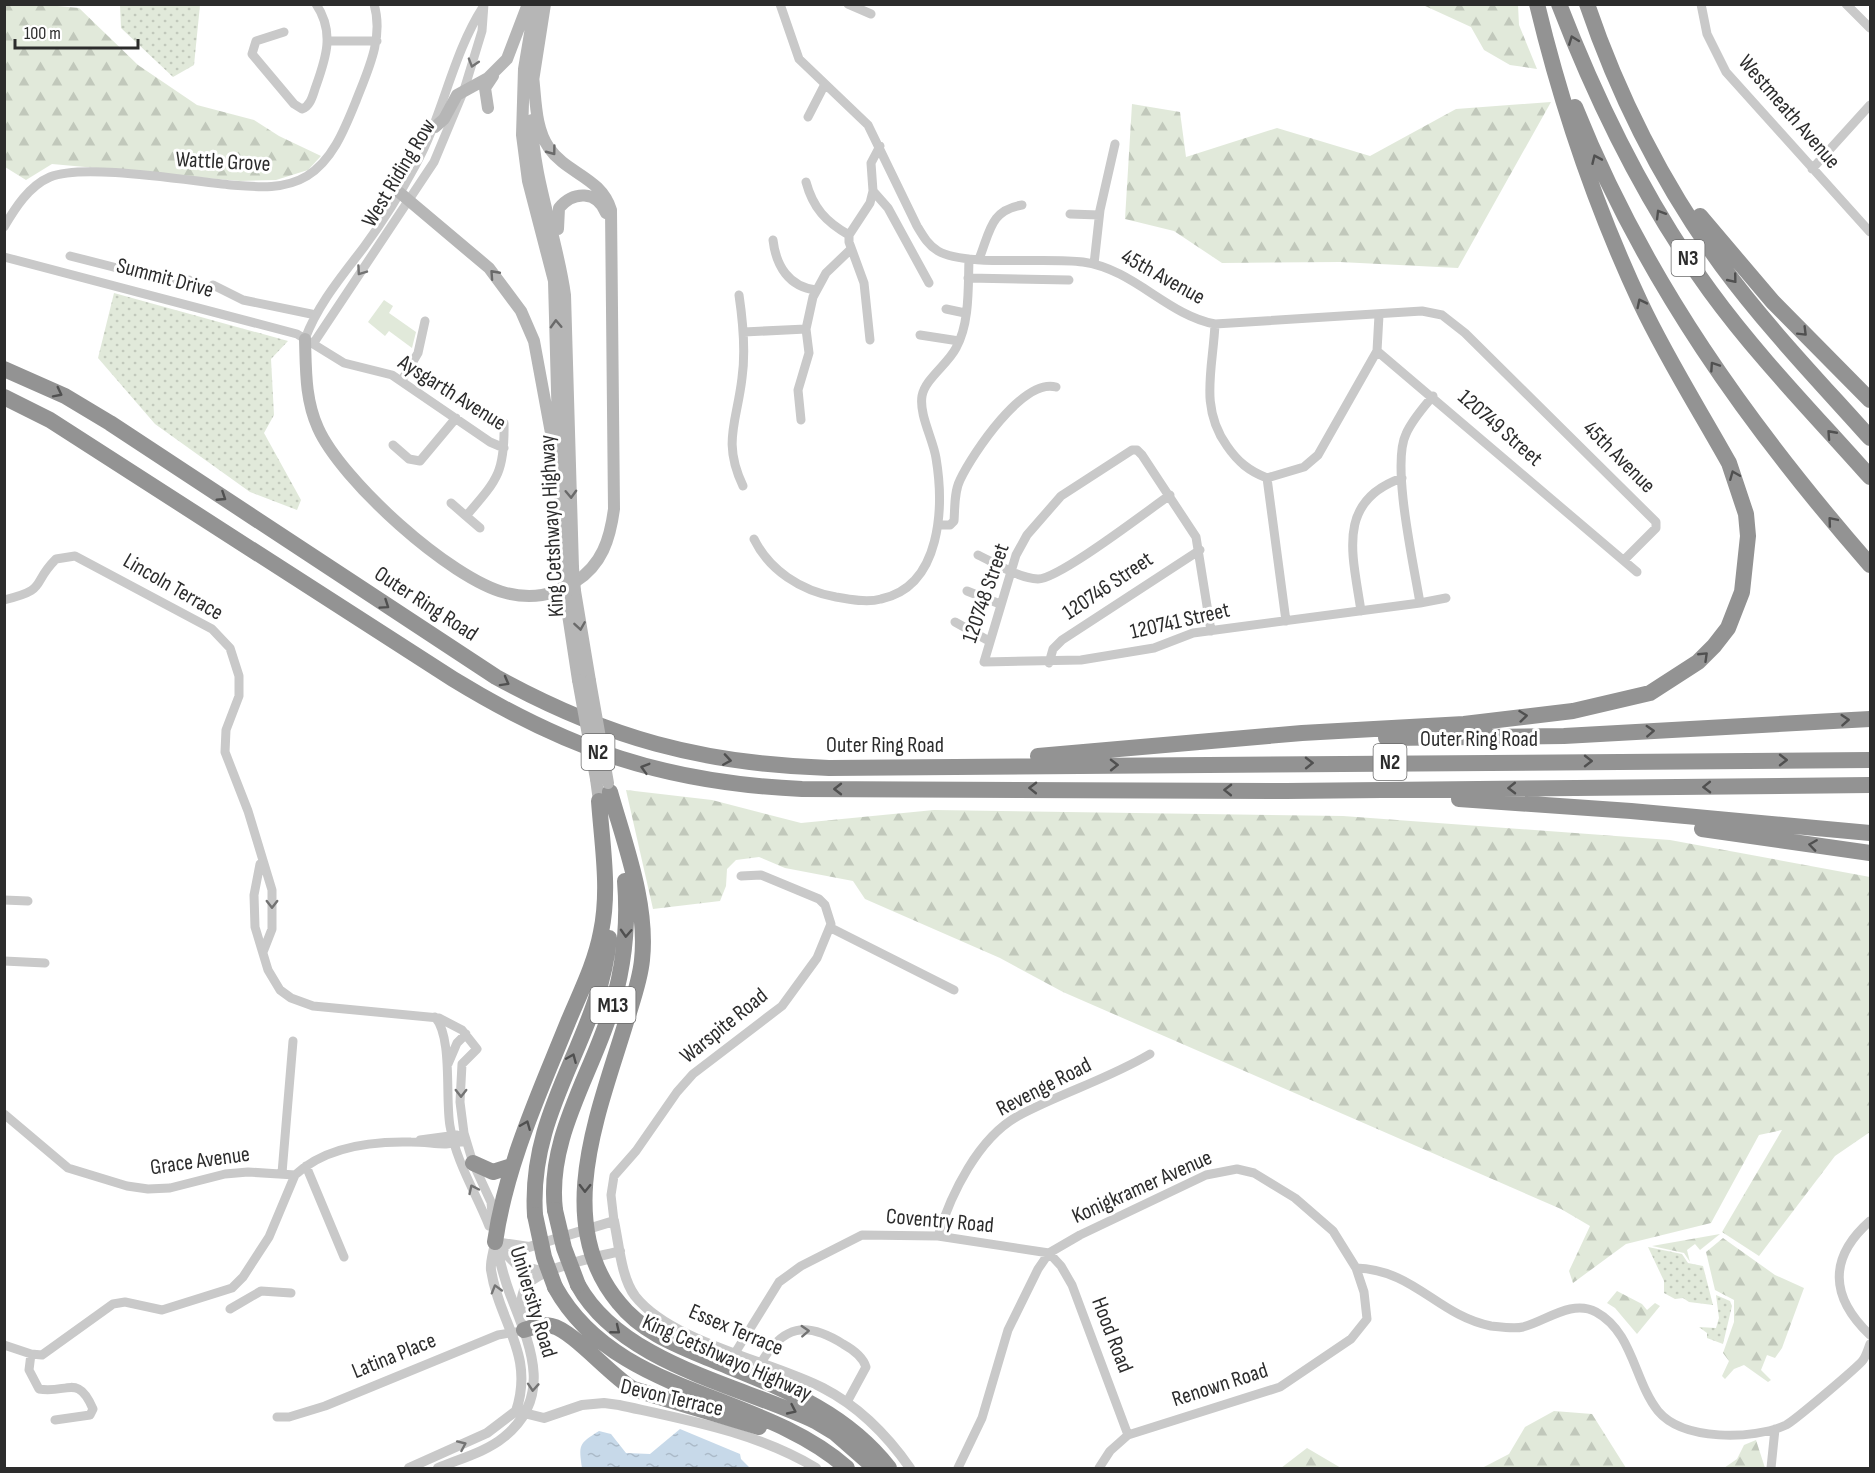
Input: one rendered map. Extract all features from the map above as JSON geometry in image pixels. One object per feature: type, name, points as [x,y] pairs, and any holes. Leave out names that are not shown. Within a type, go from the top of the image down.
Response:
[{"type":"highway","points":[[1538,4],[1593,153],[1618,209],[1648,263],[1722,378],[1831,520],[1870,565]]},
{"type":"highway","points":[[909,768],[1302,733],[1464,724],[1573,711],[1622,702],[1650,693],[1675,679],[1698,662],[1728,628],[1743,592],[1747,559],[1746,514],[1738,486],[1729,463],[1642,306],[1602,216],[1583,168],[1538,4]]},
{"type":"highway","name":"N3","points":[[1559,4],[1616,137],[1672,233],[1710,291],[1764,358],[1870,477]]},
{"type":"highway","name":"N3","points":[[1587,4],[1610,65],[1645,143],[1696,228],[1770,326],[1870,438]]},
{"type":"highway","points":[[1610,65],[1629,91],[1650,134],[1698,214],[1773,302],[1870,400]]},
{"type":"highway","name":"Outer Ring Road","points":[[4,369],[65,396],[110,423],[455,651],[514,687],[572,717],[633,739],[731,761],[792,767],[909,768],[1870,760]]},
{"type":"highway","points":[[1843,371],[1870,393]]},
{"type":"highway","name":"Outer Ring Road","points":[[4,397],[59,426],[476,694],[545,731],[624,762],[699,780],[783,788],[1286,791],[1870,785]]},
{"type":"highway","points":[[1214,741],[1564,736],[1870,719]]},
{"type":"highway","points":[[495,1242],[501,1202],[512,1166],[597,948],[605,898],[603,789]]},
{"type":"highway","points":[[603,789],[633,876],[641,921],[642,961],[588,1146],[585,1190],[587,1230],[594,1258],[618,1302],[644,1326],[688,1350],[816,1404],[851,1428],[890,1468]]},
{"type":"highway","name":"King Cetshwayo Highway","points":[[603,789],[625,882],[624,957],[607,1023],[569,1119],[554,1166],[552,1185],[564,1248],[578,1285],[604,1320],[644,1349],[815,1421],[835,1433],[875,1468]]},
{"type":"highway","name":"King Cetshwayo Highway","points":[[603,789],[612,897],[609,942],[597,995],[543,1130],[535,1175],[535,1215],[544,1257],[555,1287],[580,1321],[619,1355],[688,1389],[784,1427],[810,1441],[847,1468]]},
{"type":"highway","points":[[1286,791],[1573,807],[1870,833]]},
{"type":"highway","points":[[1573,807],[1870,853]]},
{"type":"highway","points":[[473,1163],[493,1172],[512,1166]]},
{"type":"highway","points":[[520,1328],[541,1325],[558,1328],[617,1379],[645,1394],[810,1441]]},
{"type":"main road","points":[[488,108],[485,88],[510,54],[528,4]]},
{"type":"main road","name":"King Cetshwayo Highway","points":[[535,4],[524,69],[522,135],[528,181],[554,281],[560,486],[570,593],[603,789]]},
{"type":"main road","name":"King Cetshwayo Highway","points":[[545,4],[533,76],[534,149],[564,282],[568,570]]},
{"type":"main road","points":[[435,127],[444,119],[454,98],[497,72]]},
{"type":"main road","points":[[308,344],[306,388],[318,427],[340,465],[367,494],[442,558],[481,583],[524,596],[556,592],[578,581],[598,562],[612,525],[615,486],[610,210],[605,197],[588,177],[559,160],[545,141],[539,124],[533,76]]},
{"type":"main road","points":[[564,282],[565,268],[556,217],[564,202],[579,194],[598,201],[606,212],[610,231]]},
{"type":"main road","points":[[405,197],[493,273],[522,311],[531,331],[540,364],[560,486]]},
{"type":"street","points":[[284,32],[256,41],[252,54],[298,108],[306,108],[324,64],[328,41],[327,27],[316,4]]},
{"type":"street","name":"Wattle Grove","points":[[4,227],[32,189],[49,178],[66,173],[97,172],[251,187],[278,186],[297,181],[316,169],[335,146],[355,104],[377,41],[374,4]]},
{"type":"street","name":"45th Avenue","points":[[780,4],[798,59],[859,115],[880,146],[926,241],[947,255],[969,259],[1070,261],[1094,264],[1128,278],[1192,317],[1215,324],[1428,312],[1451,321],[1657,524],[1624,560]]},
{"type":"street","points":[[848,4],[871,14]]},
{"type":"street","name":"Westmeath Avenue","points":[[1701,4],[1707,34],[1726,72],[1870,232]]},
{"type":"street","points":[[1846,4],[1870,28]]},
{"type":"street","name":"West Riding Row","points":[[308,344],[316,315],[337,282],[439,152],[464,90],[482,31],[484,5]]},
{"type":"street","name":"West Riding Row","points":[[308,344],[385,238],[435,127],[465,42],[484,5]]},
{"type":"street","points":[[328,41],[377,41]]},
{"type":"street","points":[[808,117],[825,84]]},
{"type":"street","points":[[1812,170],[1870,105]]},
{"type":"street","points":[[1094,264],[1099,214],[1114,144]]},
{"type":"street","points":[[870,340],[864,283],[850,250],[849,235],[870,203],[873,192],[872,163],[880,146]]},
{"type":"street","points":[[806,182],[816,209],[825,219],[849,235]]},
{"type":"street","points":[[873,192],[888,208],[929,283]]},
{"type":"street","points":[[979,259],[997,214],[1006,208],[1022,205]]},
{"type":"street","points":[[1070,214],[1099,214]]},
{"type":"street","points":[[375,231],[385,238]]},
{"type":"street","points":[[773,240],[775,252],[790,281],[803,288],[816,290]]},
{"type":"street","points":[[801,420],[798,399],[809,353],[806,329],[816,290],[826,273],[850,250]]},
{"type":"street","points":[[70,256],[168,281],[189,280]]},
{"type":"street","name":"Summit Drive","points":[[4,257],[289,331],[308,344]]},
{"type":"street","points":[[754,539],[765,558],[797,583],[827,596],[871,601],[898,593],[913,581],[926,561],[939,525],[938,472],[922,395],[959,341],[965,314],[969,259]]},
{"type":"street","points":[[138,290],[141,275]]},
{"type":"street","points":[[968,278],[1070,280]]},
{"type":"street","points":[[213,285],[243,300],[316,315]]},
{"type":"street","points":[[739,295],[744,332],[742,378],[731,443],[733,462],[743,486]]},
{"type":"street","points":[[946,309],[965,314]]},
{"type":"street","points":[[1215,324],[1209,398],[1213,421],[1221,438],[1244,466],[1267,478],[1295,470],[1318,455],[1377,351],[1379,315]]},
{"type":"street","points":[[402,380],[418,353],[425,321]]},
{"type":"street","points":[[744,332],[806,329]]},
{"type":"street","points":[[920,335],[959,341]]},
{"type":"street","name":"Aysgarth Avenue","points":[[308,344],[344,363],[385,372],[402,380],[490,442],[504,448]]},
{"type":"street","name":"120749 Street","points":[[1377,351],[1433,396],[1637,572]]},
{"type":"street","points":[[939,525],[950,525],[954,521],[960,479],[1006,413],[1016,402],[1034,389],[1056,387]]},
{"type":"street","points":[[1420,603],[1401,478],[1401,449],[1406,434],[1433,396]]},
{"type":"street","points":[[393,445],[409,459],[420,461],[456,418]]},
{"type":"street","points":[[466,516],[495,481],[504,448],[504,423]]},
{"type":"street","name":"120748 Street","points":[[984,662],[1000,604],[1021,544],[1055,501],[1127,453],[1137,450],[1170,495]]},
{"type":"street","points":[[1267,478],[1286,621]]},
{"type":"street","points":[[1361,611],[1352,548],[1353,528],[1366,500],[1377,489],[1401,478]]},
{"type":"street","points":[[978,555],[1036,579],[1049,576],[1170,495],[1193,530],[1200,550],[1211,631]]},
{"type":"street","points":[[451,503],[480,528]]},
{"type":"street","name":"120746 Street","points":[[1049,663],[1053,649],[1062,640],[1200,550]]},
{"type":"street","name":"Lincoln Terrace","points":[[4,600],[30,594],[40,585],[56,560],[75,556],[165,602],[219,635],[232,653],[240,683],[238,702],[226,730],[225,752],[249,811],[260,856],[272,890],[272,928],[263,952]]},
{"type":"street","points":[[967,591],[1000,604]]},
{"type":"street","name":"120741 Street","points":[[984,662],[1049,663],[1146,650],[1193,633],[1446,598]]},
{"type":"street","points":[[955,622],[989,640]]},
{"type":"street","name":"Lincoln Terrace","points":[[260,856],[259,875],[254,895],[255,927],[275,984],[291,998],[325,1008],[435,1017],[452,1023],[466,1034],[477,1049],[462,1064],[460,1073],[465,1137],[473,1163],[491,1202],[495,1242]]},
{"type":"street","points":[[741,876],[761,876],[819,899],[829,913],[831,928],[954,990]]},
{"type":"street","points":[[4,900],[28,901]]},
{"type":"street","points":[[255,927],[272,928]]},
{"type":"street","name":"Warspite Road","points":[[614,1221],[611,1185],[620,1167],[636,1151],[685,1083],[782,1006],[817,958],[831,928]]},
{"type":"street","points":[[4,961],[45,963]]},
{"type":"street","points":[[435,1017],[443,1033],[447,1067],[447,1102],[453,1140],[495,1242],[517,1265],[546,1272]]},
{"type":"street","points":[[447,1067],[453,1049],[466,1034]]},
{"type":"street","points":[[282,1173],[293,1041]]},
{"type":"street","name":"Revenge Road","points":[[938,1236],[964,1179],[998,1131],[1019,1116],[1150,1054]]},
{"type":"street","name":"Grace Avenue","points":[[4,1114],[68,1168],[127,1186],[158,1189],[238,1172],[295,1175]]},
{"type":"street","points":[[4,1345],[31,1354],[48,1352],[114,1304],[125,1302],[162,1310],[232,1288],[243,1277],[269,1237],[295,1175],[306,1166],[322,1157],[380,1141],[444,1146],[453,1140],[465,1137]]},
{"type":"street","points":[[306,1166],[344,1257]]},
{"type":"street","name":"Konigkramer Avenue","points":[[958,1468],[982,1418],[1008,1330],[1038,1269],[1049,1254],[1080,1235],[1206,1175],[1222,1170],[1244,1169],[1268,1180],[1315,1212],[1334,1231],[1356,1268]]},
{"type":"street","points":[[495,1242],[529,1247],[614,1221]]},
{"type":"street","name":"Essex Terrace","points":[[614,1221],[632,1291],[644,1305],[668,1322],[735,1353],[823,1388],[847,1402],[878,1428],[910,1468]]},
{"type":"street","points":[[1870,1221],[1852,1239],[1844,1251],[1839,1282],[1847,1306],[1870,1335]]},
{"type":"street","name":"Coventry Road","points":[[735,1353],[770,1293],[788,1274],[862,1235],[938,1236],[1049,1254]]},
{"type":"street","name":"University Road","points":[[438,1468],[495,1443],[505,1436],[533,1392],[533,1365],[495,1242]]},
{"type":"street","points":[[520,1328],[522,1299],[526,1286],[546,1272],[620,1251]]},
{"type":"street","name":"Hood Road","points":[[1049,1254],[1061,1266],[1072,1285],[1128,1435]]},
{"type":"street","points":[[1356,1268],[1401,1277],[1450,1311],[1491,1326],[1522,1327],[1572,1309],[1594,1311],[1611,1323],[1624,1341],[1650,1398],[1672,1424],[1688,1432],[1708,1435],[1775,1429],[1795,1419],[1866,1364],[1870,1344]]},
{"type":"street","name":"Renown Road","points":[[1099,1468],[1110,1451],[1128,1435],[1280,1387],[1351,1339],[1367,1319],[1367,1309],[1356,1268]]},
{"type":"street","points":[[230,1309],[261,1291],[291,1293]]},
{"type":"street","name":"Latina Place","points":[[277,1417],[289,1417],[325,1406],[520,1328]]},
{"type":"street","points":[[761,1363],[771,1345],[789,1332],[813,1330],[831,1337],[846,1346],[865,1363],[864,1374],[847,1402]]},
{"type":"street","points":[[31,1354],[29,1370],[39,1389],[77,1387],[86,1394],[93,1409],[90,1415],[55,1420]]},
{"type":"street","name":"Devon Terrace","points":[[520,1412],[544,1419],[582,1405],[604,1403],[620,1405],[730,1431],[787,1453],[816,1468]]},
{"type":"street","points":[[408,1468],[487,1433],[520,1412]]},
{"type":"street","points":[[1771,1468],[1775,1429]]},
{"type":"green space","points":[[36,4],[79,8],[138,65],[197,105],[254,120],[279,136],[321,156],[308,170],[276,180],[240,181],[52,164],[26,180],[5,167],[4,5]]},
{"type":"green space","points":[[120,5],[200,5],[194,65],[173,77],[121,28]]},
{"type":"green space","points":[[1423,5],[1518,5],[1519,25],[1537,69],[1510,65],[1484,50],[1471,27]]},
{"type":"green space","points":[[1551,102],[1458,268],[1340,262],[1222,263],[1174,231],[1125,219],[1132,104],[1180,112],[1186,157],[1277,128],[1370,156],[1456,109]]},
{"type":"green space","points":[[114,293],[288,341],[271,359],[274,415],[264,433],[301,500],[297,510],[250,492],[155,424],[98,358]]},
{"type":"green space","points":[[384,300],[393,306],[389,313],[416,332],[412,348],[389,331],[385,336],[368,322]]},
{"type":"green space","points":[[626,790],[712,800],[801,823],[934,810],[1343,816],[1670,840],[1870,877],[1870,1132],[1835,1156],[1759,1256],[1722,1232],[1782,1130],[1759,1135],[1711,1223],[1626,1244],[1573,1283],[1569,1271],[1590,1226],[1561,1209],[1063,992],[1000,958],[865,899],[853,881],[785,868],[759,857],[736,860],[727,869],[726,886],[720,901],[653,909]]},
{"type":"green space","points":[[1720,1234],[1700,1250],[1695,1244],[1687,1250],[1690,1262],[1684,1253],[1652,1246]]},
{"type":"green space","points":[[1723,1238],[1775,1275],[1804,1288],[1782,1348],[1775,1358],[1767,1355],[1761,1370],[1771,1380],[1768,1382],[1744,1365],[1734,1369],[1725,1379],[1722,1376],[1729,1361],[1723,1353],[1734,1322],[1734,1300],[1715,1290],[1706,1252]]},
{"type":"green space","points":[[1648,1247],[1682,1254],[1688,1263],[1703,1266],[1713,1305],[1689,1302],[1683,1298],[1675,1299],[1664,1293],[1664,1281]]},
{"type":"green space","points":[[1617,1291],[1642,1304],[1647,1310],[1655,1303],[1660,1306],[1637,1334],[1615,1308],[1607,1303]]},
{"type":"green space","points":[[1716,1295],[1730,1301],[1732,1306],[1723,1344],[1707,1338],[1707,1333],[1699,1327],[1716,1328],[1719,1318]]},
{"type":"green space","points":[[1554,1411],[1592,1414],[1626,1468],[1482,1468],[1509,1454],[1525,1427]]},
{"type":"green space","points":[[1756,1440],[1765,1468],[1724,1468],[1737,1459],[1744,1445]]},
{"type":"green space","points":[[1307,1448],[1341,1468],[1281,1468]]},
{"type":"water","points":[[680,1429],[740,1454],[741,1459],[750,1468],[582,1468],[580,1454],[582,1446],[587,1439],[599,1431],[611,1434],[626,1453],[650,1454]]}]
